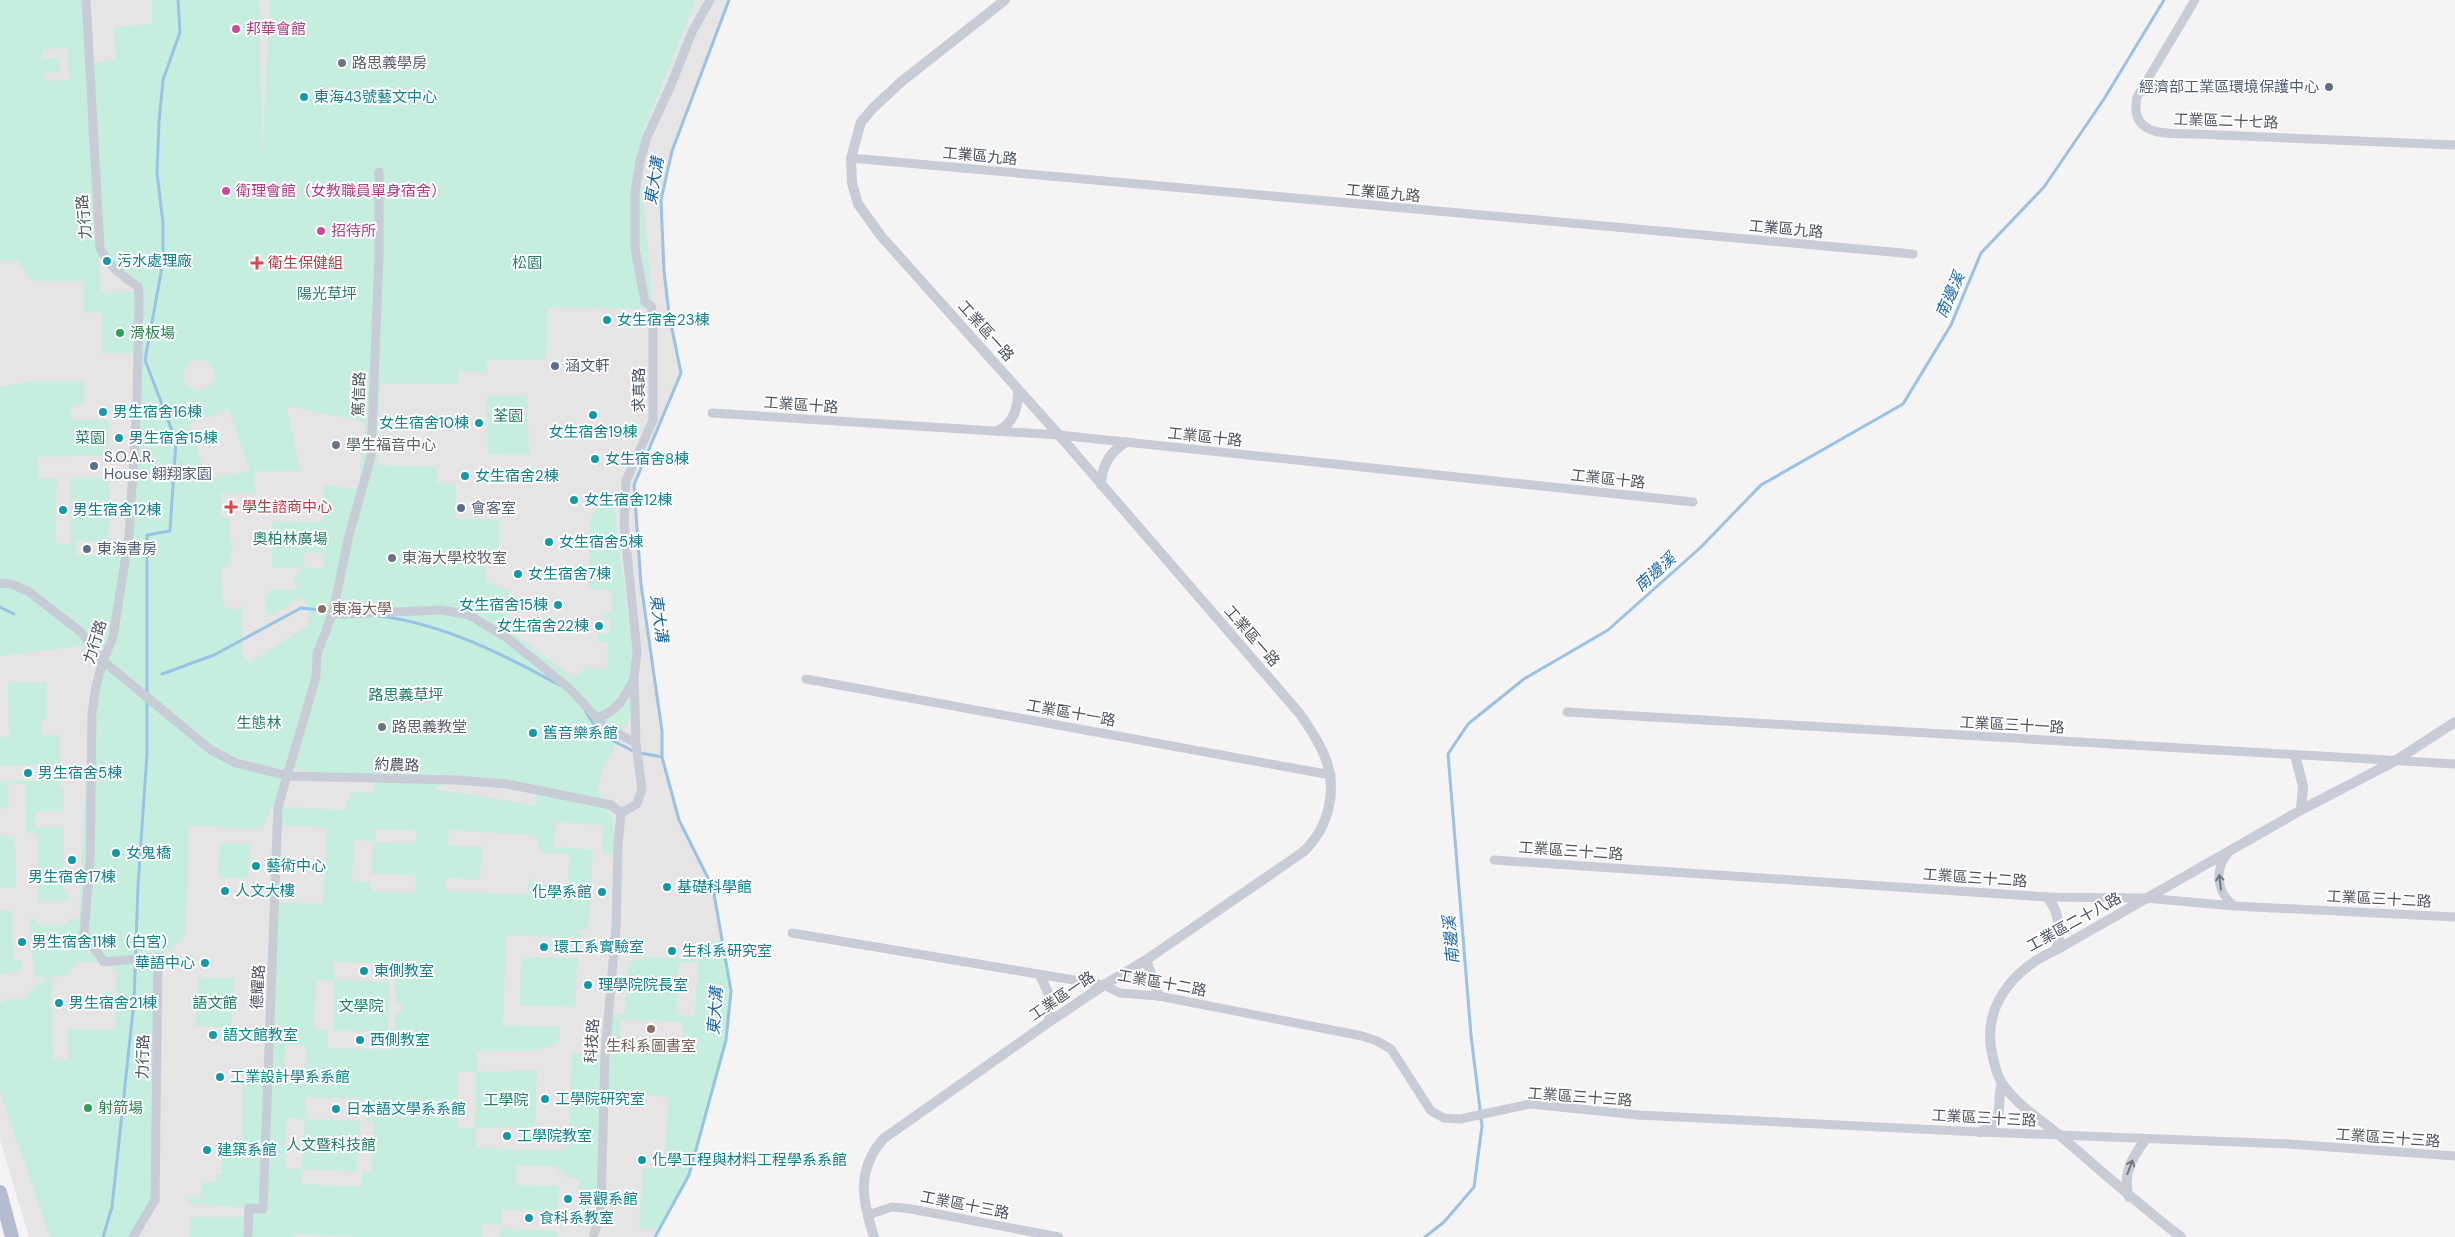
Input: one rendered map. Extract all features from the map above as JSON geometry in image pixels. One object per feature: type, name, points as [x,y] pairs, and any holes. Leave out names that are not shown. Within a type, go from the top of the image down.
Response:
[{"type":"main road","points":[[0,1192],[12,1237]]},
{"type":"street","name":"力行路","points":[[86,0],[100,248],[116,270],[138,287],[140,296],[137,402],[129,536],[113,637],[103,661],[96,686],[92,714],[90,862],[84,934],[104,962],[158,957],[155,1200],[133,1237]]},
{"type":"street","name":"求真路","points":[[621,813],[637,804],[640,797],[634,678],[637,652],[624,524],[626,481],[653,420],[653,316],[651,306],[645,302],[638,270],[635,249],[635,192],[647,137],[671,85],[692,32],[710,0]]},
{"type":"street","name":"工業區一路","points":[[874,1237],[863,1193],[863,1178],[868,1160],[882,1139],[1049,1022],[1104,985],[1146,960],[1312,843],[1325,824],[1333,789],[1324,753],[1300,714],[1101,484],[881,236],[858,204],[852,183],[851,158],[861,122],[901,82],[1006,0]]},
{"type":"street","name":"工業區二十七路","points":[[2195,0],[2137,97],[2136,112],[2146,130],[2193,134],[2455,145]]},
{"type":"street","name":"工業區九路","points":[[851,158],[1912,254]]},
{"type":"street","name":"篤信路","points":[[289,772],[316,677],[317,654],[334,609],[349,534],[371,457],[379,255],[379,172]]},
{"type":"street","points":[[998,432],[1011,420],[1016,410],[1018,390]]},
{"type":"street","name":"工業區十路","points":[[712,413],[1058,435],[1693,502]]},
{"type":"street","points":[[1101,484],[1103,468],[1108,458],[1114,450],[1126,442]]},
{"type":"street","points":[[0,583],[11,584],[28,592],[82,632],[103,661]]},
{"type":"street","points":[[334,609],[343,614],[442,610],[469,615],[507,638],[570,689],[598,717],[605,728],[636,743]]},
{"type":"street","name":"約農路","points":[[103,661],[219,756],[236,763],[289,772],[507,784],[611,805],[621,813]]},
{"type":"street","points":[[598,717],[608,714],[619,705],[634,678]]},
{"type":"street","name":"工業區十一路","points":[[806,679],[1331,775]]},
{"type":"street","name":"工業區三十一路","points":[[1567,712],[2455,764]]},
{"type":"street","name":"工業區二十八路","points":[[2181,1237],[2129,1197],[2025,1107],[2002,1083],[1994,1064],[1990,1042],[1995,1007],[2008,983],[2037,959],[2227,854],[2301,810],[2395,761],[2455,722]]},
{"type":"street","points":[[2295,755],[2303,786],[2301,810]]},
{"type":"street","name":"德耀路","points":[[248,1237],[249,1208],[263,1209],[278,807],[289,772]]},
{"type":"street","name":"科技路","points":[[593,1237],[599,1220],[601,1204],[605,1055],[616,929],[618,845],[621,813]]},
{"type":"street","points":[[2227,854],[2220,868],[2218,882],[2224,895],[2234,906]]},
{"type":"street","name":"工業區三十二路","points":[[1494,860],[2048,897],[2146,898],[2234,906],[2455,917]]},
{"type":"street","points":[[2048,897],[2057,916],[2058,938],[2056,950]]},
{"type":"street","name":"工業區十二路","points":[[792,933],[1104,985],[1120,993],[1159,996],[1377,1041],[1391,1049],[1399,1058],[1431,1110],[1444,1118],[1460,1119]]},
{"type":"street","points":[[1146,960],[1159,996]]},
{"type":"street","points":[[1040,975],[1050,997],[1049,1022]]},
{"type":"street","points":[[1980,1132],[1992,1126],[1998,1116],[2002,1083]]},
{"type":"street","name":"工業區三十三路","points":[[1460,1119],[1530,1104],[1638,1115],[2145,1140],[2288,1144],[2455,1156]]},
{"type":"street","points":[[2129,1197],[2125,1180],[2128,1169],[2145,1140]]},
{"type":"street","name":"工業區十三路","points":[[868,1215],[892,1207],[911,1209],[1059,1237]]},
{"type":"shaded area","name":"東海大學","points":[[0,0],[729,0],[672,151],[661,200],[664,271],[669,314],[681,373],[634,485],[641,584],[662,731],[662,757],[679,820],[713,888],[731,991],[726,1040],[689,1175],[655,1237],[29,1237],[0,1140]]},
{"type":"green space","name":"東海大學","points":[[0,0],[88,0],[88,65],[116,59],[114,27],[152,24],[152,0],[259,0],[262,157],[270,0],[696,0],[642,134],[643,194],[653,309],[547,307],[547,347],[544,360],[487,360],[487,372],[458,372],[458,384],[380,383],[378,465],[437,467],[437,483],[456,484],[456,519],[499,519],[499,561],[486,565],[486,582],[509,591],[508,629],[573,678],[585,668],[607,669],[608,643],[598,642],[598,634],[610,634],[611,619],[601,618],[601,613],[611,613],[612,591],[589,589],[590,522],[598,502],[613,498],[633,659],[631,715],[603,768],[598,791],[613,820],[615,854],[602,853],[604,825],[556,822],[554,847],[593,850],[588,930],[574,929],[583,938],[506,935],[503,1025],[560,1027],[559,1042],[537,1051],[477,1051],[477,1072],[537,1070],[535,1127],[476,1128],[475,1148],[557,1151],[568,1147],[572,1053],[605,1055],[608,1013],[624,1015],[629,963],[644,957],[700,959],[700,944],[724,939],[731,991],[726,1040],[689,1175],[659,1229],[639,1228],[643,1168],[664,1169],[669,1097],[604,1093],[601,1204],[577,1213],[579,1179],[567,1178],[567,1175],[558,1171],[558,1166],[517,1165],[515,1185],[559,1186],[558,1211],[502,1209],[501,1225],[481,1224],[481,1237],[361,1237],[293,1234],[293,1237],[190,1237],[191,1217],[249,1217],[248,1208],[189,1203],[183,1197],[201,1197],[202,1182],[215,1182],[216,1174],[222,1174],[222,1143],[242,1143],[243,1080],[250,1081],[250,1069],[268,1070],[275,902],[323,904],[327,828],[278,825],[278,807],[345,810],[351,792],[374,793],[372,782],[291,768],[262,829],[189,826],[186,932],[180,941],[158,958],[155,1200],[133,1237],[50,1237],[0,1091],[0,1003],[8,999],[25,999],[34,988],[50,977],[34,977],[30,919],[36,919],[37,925],[69,925],[70,919],[79,919],[85,788],[91,716],[102,663],[82,646],[0,656],[0,387],[32,381],[84,381],[83,404],[71,405],[71,420],[109,420],[108,455],[38,457],[39,478],[57,478],[55,543],[71,544],[71,477],[108,477],[110,504],[108,543],[128,545],[138,353],[103,353],[102,313],[84,312],[84,281],[32,281],[18,261],[0,260]],"holes":[[[68,48],[69,80],[44,81],[44,73],[60,72],[59,58],[43,59],[42,50]],[[97,225],[99,242],[137,292],[101,293]],[[197,359],[207,361],[215,373],[210,385],[200,390],[190,387],[183,376],[188,363]],[[286,406],[366,422],[360,465],[362,490],[324,485],[323,522],[272,521],[272,568],[303,567],[295,578],[295,590],[271,589],[265,599],[265,612],[270,616],[302,597],[308,605],[309,625],[249,663],[242,655],[242,604],[237,610],[224,607],[221,568],[229,564],[233,542],[230,542],[230,518],[221,517],[221,493],[255,493],[255,471],[301,471]],[[229,409],[250,471],[207,479],[189,424]],[[77,540],[98,542],[97,556],[76,555]],[[304,552],[324,553],[324,569],[304,567]],[[453,782],[536,792],[536,806],[435,790],[435,787]],[[376,829],[417,831],[416,844],[373,842],[372,874],[416,875],[415,893],[371,891],[371,882],[352,881],[354,840],[375,841]],[[449,830],[532,835],[536,837],[541,853],[569,854],[568,884],[539,883],[529,879],[528,895],[446,891],[446,878],[480,880],[482,847],[448,845]],[[76,962],[109,963],[117,974],[115,1030],[68,1029],[69,1059],[53,1060],[51,977],[66,976]],[[334,962],[394,963],[396,1003],[402,1004],[402,1012],[396,1013],[392,1050],[328,1048],[328,1030],[314,1029],[316,980],[334,980],[333,1030],[388,1033],[389,982],[335,980]],[[679,962],[698,963],[695,1016],[676,1015]],[[620,1019],[683,1022],[683,1039],[620,1037]],[[285,1045],[306,1046],[304,1084],[284,1083]],[[458,1072],[476,1072],[475,1128],[457,1128]],[[305,1097],[367,1099],[366,1121],[374,1122],[371,1172],[362,1172],[362,1187],[302,1184],[303,1169],[356,1172],[360,1121],[305,1119]],[[287,1118],[305,1119],[302,1169],[285,1168]]]},
{"type":"green space","name":"荃園","points":[[487,396],[527,396],[529,455],[488,454]]},
{"type":"green space","points":[[47,682],[47,720],[41,720],[41,735],[60,735],[60,787],[64,787],[64,811],[35,811],[35,827],[64,827],[63,888],[70,901],[38,901],[38,836],[26,831],[25,784],[8,784],[9,807],[0,809],[0,781],[56,780],[56,764],[0,766],[0,737],[9,737],[8,683]]},
{"type":"green space","points":[[0,835],[15,837],[16,888],[0,888]]},
{"type":"green space","points":[[220,843],[250,844],[248,879],[218,877]]},
{"type":"green space","points":[[12,910],[13,960],[22,960],[22,971],[0,975],[0,911]]},
{"type":"green space","points":[[521,957],[577,958],[575,1007],[520,1005]]},
{"type":"green space","name":"語文館","points":[[199,977],[234,979],[231,1028],[196,1026]]},
{"type":"green space","points":[[500,1228],[557,1231],[557,1237],[500,1237]]},
{"type":"waterway","points":[[147,694],[147,535],[170,531],[176,441],[145,360],[163,262],[163,223],[157,173],[159,122],[163,80],[180,32],[178,0]]},
{"type":"waterway","name":"東大溝","points":[[655,1237],[689,1175],[726,1040],[731,991],[713,888],[679,820],[662,757],[662,731],[641,584],[634,485],[681,373],[669,314],[664,271],[661,200],[672,151],[729,0]]},
{"type":"waterway","name":"南邊溪","points":[[1425,1237],[1444,1222],[1474,1187],[1482,1126],[1471,1035],[1448,754],[1468,724],[1524,679],[1608,630],[1700,548],[1761,485],[1903,404],[1951,325],[1981,253],[2044,187],[2104,99],[2164,0]]},
{"type":"waterway","points":[[0,607],[14,614]]},
{"type":"waterway","points":[[162,674],[214,655],[301,608],[331,611]]},
{"type":"waterway","points":[[379,616],[402,620],[449,633],[495,652],[559,685]]},
{"type":"waterway","points":[[103,1237],[112,1207],[134,1001],[138,885],[147,754],[147,701]]},
{"type":"waterway","points":[[586,712],[600,734],[635,752],[662,757]]},
{"type":"place","name":"邦華會館","points":[[236,29]]},
{"type":"place","name":"路思義學房","points":[[342,63]]},
{"type":"place","name":"經濟部工業區環境保護中心","points":[[2329,87]]},
{"type":"place","name":"東海43號藝文中心","points":[[304,97]]},
{"type":"place","name":"衛理會館（女教職員單身宿舍）","points":[[226,191]]},
{"type":"place","name":"招待所","points":[[321,231]]},
{"type":"place","name":"污水處理廠","points":[[107,261]]},
{"type":"place","name":"衛生保健組","points":[[257,263]]},
{"type":"place","name":"女生宿舍23棟","points":[[607,320]]},
{"type":"place","name":"滑板場","points":[[120,333]]},
{"type":"place","name":"涵文軒","points":[[555,366]]},
{"type":"place","name":"男生宿舍16棟","points":[[103,412]]},
{"type":"place","name":"女生宿舍19棟","points":[[593,415]]},
{"type":"place","name":"女生宿舍10棟","points":[[479,423]]},
{"type":"place","name":"男生宿舍15棟","points":[[119,438]]},
{"type":"place","name":"學生福音中心","points":[[336,445]]},
{"type":"place","name":"女生宿舍8棟","points":[[595,459]]},
{"type":"place","name":"S.O.A.R. House 翱翔家園","points":[[94,466]]},
{"type":"place","name":"女生宿舍2棟","points":[[465,476]]},
{"type":"place","name":"女生宿舍12棟","points":[[574,500]]},
{"type":"place","name":"學生諮商中心","points":[[231,507]]},
{"type":"place","name":"會客室","points":[[461,508]]},
{"type":"place","name":"男生宿舍12棟","points":[[63,510]]},
{"type":"place","name":"女生宿舍5棟","points":[[549,542]]},
{"type":"place","name":"東海書房","points":[[87,549]]},
{"type":"place","name":"東海大學校牧室","points":[[392,558]]},
{"type":"place","name":"女生宿舍7棟","points":[[518,574]]},
{"type":"place","name":"女生宿舍15棟","points":[[558,605]]},
{"type":"place","name":"東海大學","points":[[322,609]]},
{"type":"place","name":"女生宿舍22棟","points":[[599,626]]},
{"type":"place","name":"路思義教堂","points":[[382,727]]},
{"type":"place","name":"舊音樂系館","points":[[533,733]]},
{"type":"place","name":"男生宿舍5棟","points":[[28,773]]},
{"type":"place","name":"女鬼橋","points":[[116,853]]},
{"type":"place","name":"男生宿舍17棟","points":[[72,860]]},
{"type":"place","name":"藝術中心","points":[[256,866]]},
{"type":"place","name":"基礎科學館","points":[[667,887]]},
{"type":"place","name":"人文大樓","points":[[225,891]]},
{"type":"place","name":"化學系館","points":[[602,892]]},
{"type":"place","name":"男生宿舍11棟（白宮）","points":[[22,942]]},
{"type":"place","name":"環工系實驗室","points":[[544,947]]},
{"type":"place","name":"生科系研究室","points":[[672,951]]},
{"type":"place","name":"華語中心","points":[[205,963]]},
{"type":"place","name":"東側教室","points":[[364,971]]},
{"type":"place","name":"理學院院長室","points":[[588,985]]},
{"type":"place","name":"男生宿舍21棟","points":[[59,1003]]},
{"type":"place","name":"生科系圖書室","points":[[651,1029]]},
{"type":"place","name":"語文館教室","points":[[213,1035]]},
{"type":"place","name":"西側教室","points":[[360,1040]]},
{"type":"place","name":"工業設計學系系館","points":[[220,1077]]},
{"type":"place","name":"工學院研究室","points":[[545,1099]]},
{"type":"place","name":"射箭場","points":[[88,1108]]},
{"type":"place","name":"日本語文學系系館","points":[[336,1109]]},
{"type":"place","name":"工學院教室","points":[[507,1136]]},
{"type":"place","name":"建築系館","points":[[207,1150]]},
{"type":"place","name":"化學工程與材料工程學系系館","points":[[642,1160]]},
{"type":"place","name":"景觀系館","points":[[568,1199]]},
{"type":"place","name":"食科系教室","points":[[529,1218]]},
{"type":"park label","name":"松園","points":[[527,263]]},
{"type":"park label","name":"陽光草坪","points":[[327,294]]},
{"type":"park label","name":"菜園","points":[[90,438]]},
{"type":"park label","name":"奧柏林廣場","points":[[290,539]]},
{"type":"park label","name":"路思義草坪","points":[[406,695]]},
{"type":"park label","name":"生態林","points":[[259,723]]},
{"type":"park label","name":"文學院","points":[[361,1006]]},
{"type":"park label","name":"工學院","points":[[506,1100]]},
{"type":"park label","name":"人文暨科技館","points":[[331,1145]]}]
